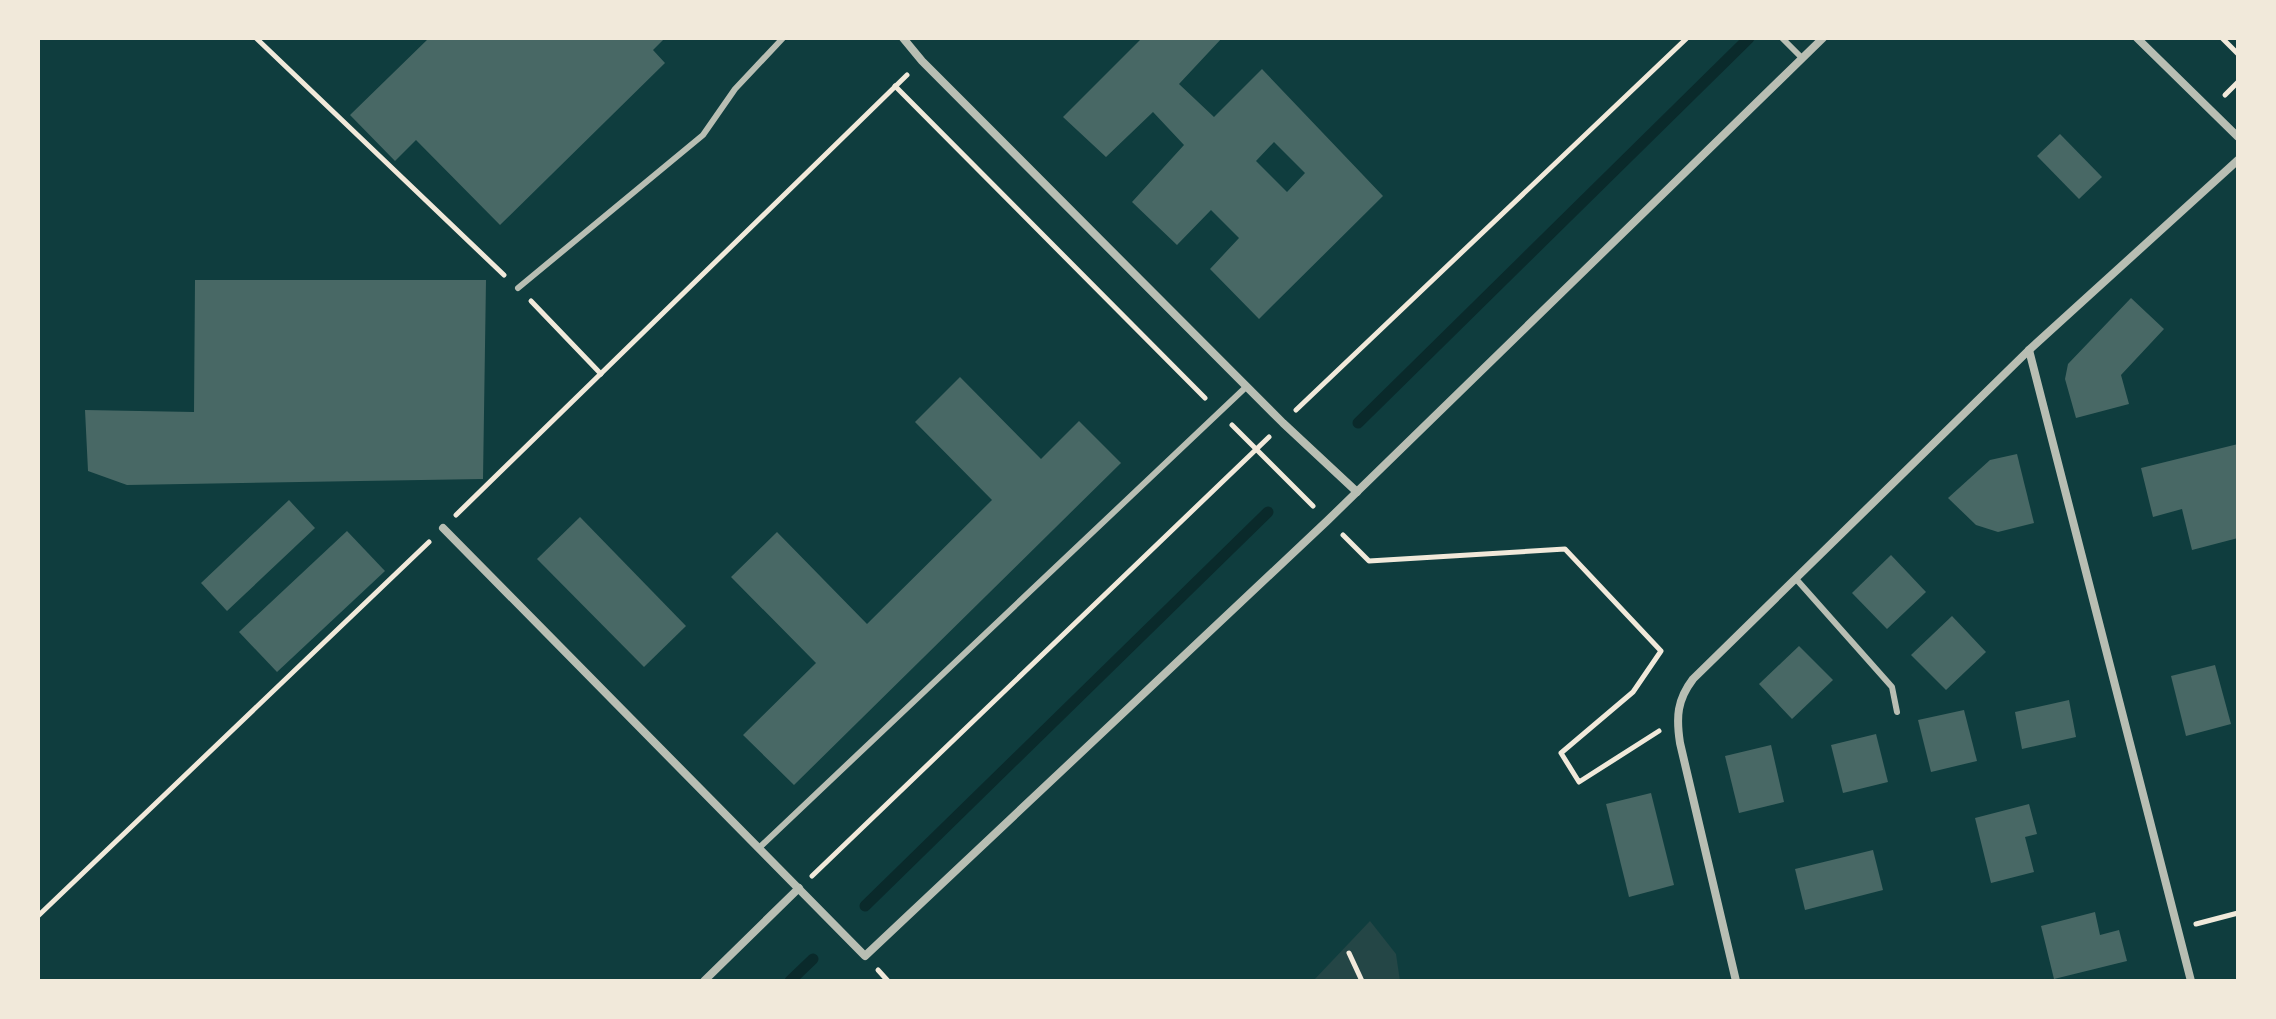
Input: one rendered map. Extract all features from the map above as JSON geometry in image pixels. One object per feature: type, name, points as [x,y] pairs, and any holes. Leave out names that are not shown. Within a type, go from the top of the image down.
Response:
[{"type":"street","points":[[903,38],[922,61],[1246,387],[1357,492]]},
{"type":"street","points":[[443,528],[865,956],[1327,521],[1823,38]]},
{"type":"street","points":[[2137,38],[2238,137]]},
{"type":"street","points":[[1736,981],[1677,720],[1680,696],[1693,679],[2029,350],[2238,160]]},
{"type":"street","points":[[2029,350],[2191,981]]},
{"type":"street","points":[[704,981],[799,888]]},
{"type":"lane","points":[[518,288],[703,135],[735,89],[783,38]]},
{"type":"lane","points":[[1782,38],[1801,57]]},
{"type":"lane","points":[[760,847],[1246,387]]},
{"type":"lane","points":[[1797,580],[1892,687],[1897,712]]},
{"type":"path","points":[[256,38],[518,288],[601,374]]},
{"type":"path","points":[[799,888],[1687,38]]},
{"type":"path","points":[[2222,38],[2238,54]]},
{"type":"path","points":[[38,916],[443,528],[922,61]]},
{"type":"path","points":[[895,86],[1369,561],[1565,549],[1661,651],[1633,692],[1561,753],[1579,782],[1677,720]]},
{"type":"path","points":[[2179,929],[2238,913]]},
{"type":"path","points":[[1349,953],[1362,981]]},
{"type":"shaded area","points":[[1370,921],[1396,954],[1400,981],[1313,981]]},
{"type":"building","points":[[429,38],[665,38],[653,50],[665,63],[500,225],[416,140],[395,161],[350,115]]},
{"type":"building","points":[[1142,38],[1222,38],[1179,84],[1214,117],[1262,69],[1383,196],[1259,319],[1210,269],[1239,238],[1211,210],[1177,245],[1132,202],[1184,145],[1153,112],[1106,157],[1063,117]],"holes":[[[1274,142],[1305,173],[1287,192],[1256,161]]]},
{"type":"building","points":[[2060,134],[2102,177],[2079,199],[2037,156]]},
{"type":"building","points":[[195,280],[486,280],[483,479],[127,485],[88,471],[85,410],[194,412]]},
{"type":"building","points":[[2131,298],[2164,329],[2121,375],[2129,404],[2076,418],[2065,379],[2068,364]]},
{"type":"building","points":[[960,377],[1041,459],[1079,421],[1121,463],[794,785],[743,735],[816,663],[731,577],[777,532],[867,624],[992,500],[915,422]]},
{"type":"building","points":[[2238,444],[2238,538],[2192,550],[2182,509],[2153,517],[2141,468]]},
{"type":"building","points":[[2017,454],[2034,523],[1998,532],[1976,525],[1948,498],[1990,460]]},
{"type":"building","points":[[289,500],[315,528],[227,611],[201,583]]},
{"type":"building","points":[[580,517],[686,626],[644,667],[537,559]]},
{"type":"building","points":[[347,531],[385,571],[277,672],[239,632]]},
{"type":"building","points":[[1891,555],[1926,592],[1887,629],[1852,593]]},
{"type":"building","points":[[1952,616],[1986,652],[1946,690],[1911,655]]},
{"type":"building","points":[[1799,646],[1833,680],[1792,719],[1759,684]]},
{"type":"building","points":[[2215,665],[2231,724],[2186,736],[2171,676]]},
{"type":"building","points":[[2069,700],[2076,737],[2022,749],[2015,712]]},
{"type":"building","points":[[1964,710],[1977,761],[1931,772],[1918,720]]},
{"type":"building","points":[[1876,734],[1888,782],[1843,793],[1831,745]]},
{"type":"building","points":[[1771,745],[1784,802],[1739,813],[1725,756]]},
{"type":"building","points":[[1651,793],[1674,885],[1629,897],[1606,804]]},
{"type":"building","points":[[2029,804],[2037,834],[2025,837],[2034,872],[1991,883],[1975,818]]},
{"type":"building","points":[[1873,850],[1883,890],[1805,910],[1795,869]]},
{"type":"building","points":[[2095,912],[2100,935],[2119,930],[2127,961],[2054,979],[2041,926]]},
{"type":"waterway","points":[[1358,423],[1749,38]]},
{"type":"waterway","points":[[865,906],[1268,512]]},
{"type":"waterway","points":[[790,981],[813,959]]}]
